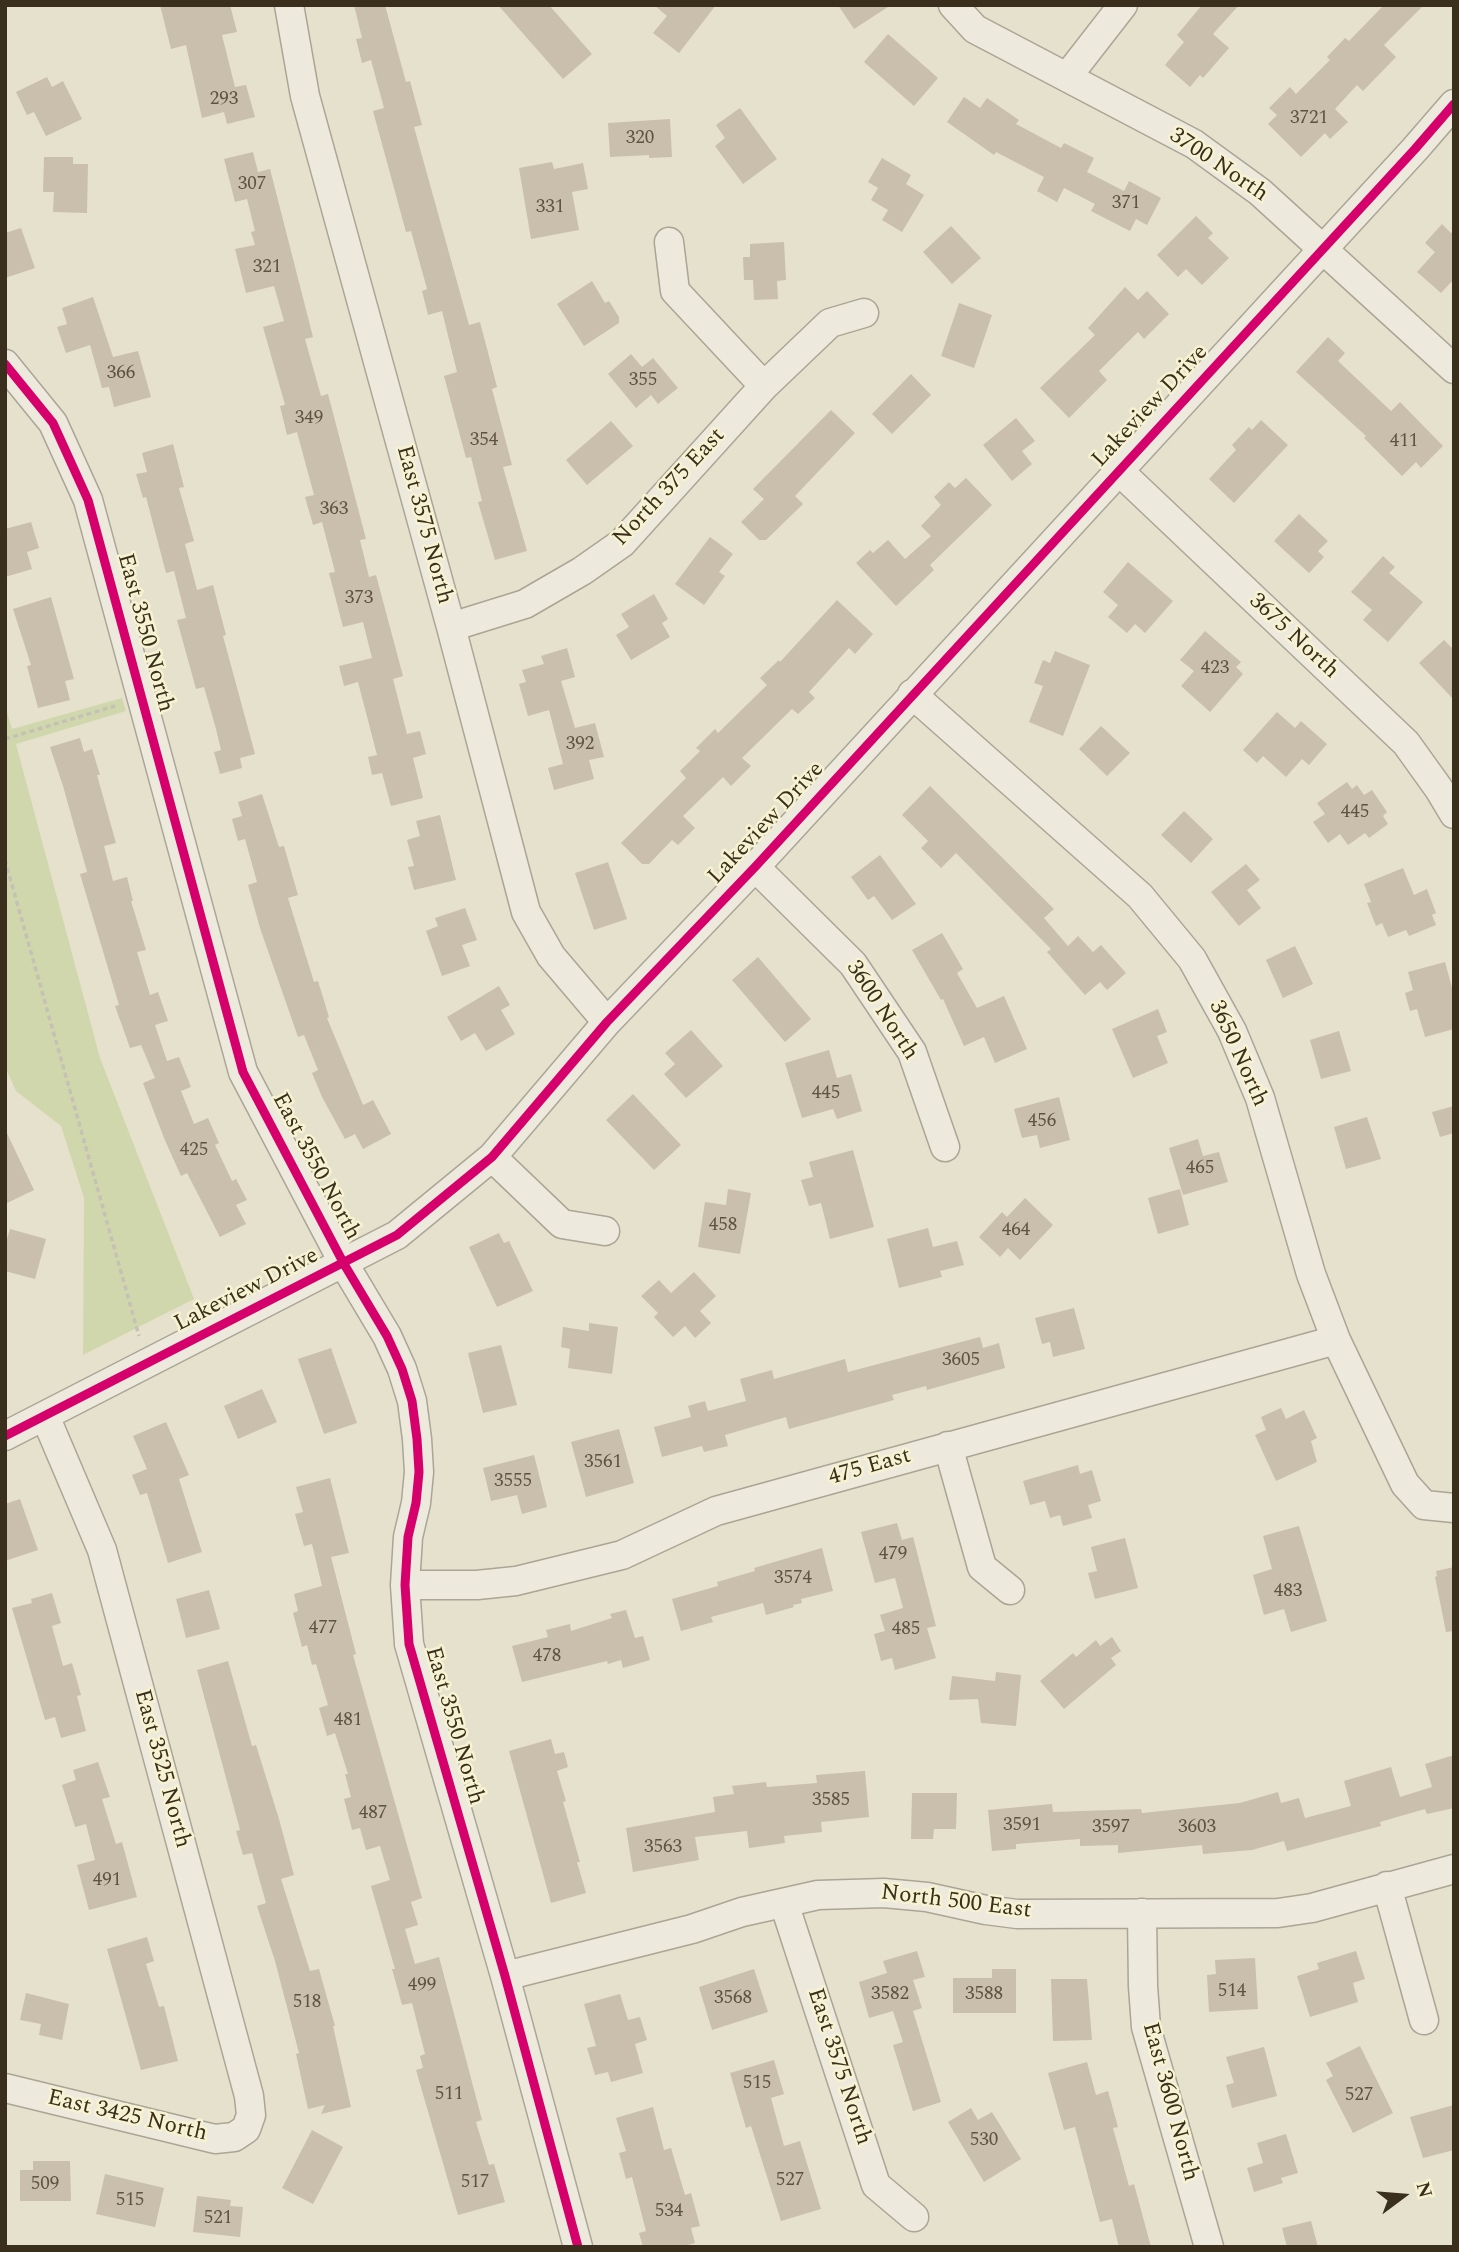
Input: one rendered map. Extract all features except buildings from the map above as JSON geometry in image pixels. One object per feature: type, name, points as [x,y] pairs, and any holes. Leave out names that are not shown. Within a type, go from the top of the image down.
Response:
[{"type":"street","name":"East 3575 North","points":[[289,5],[305,96],[451,627],[526,912],[551,956],[607,1022]]},
{"type":"street","name":"3700 North","points":[[953,5],[975,29],[1194,144],[1260,192],[1454,369]]},
{"type":"street","points":[[1067,77],[1123,5]]},
{"type":"street","name":"Lakeview Drive","points":[[5,1436],[397,1236],[492,1157],[607,1022],[755,867],[1454,104]]},
{"type":"street","points":[[669,242],[675,291],[764,386]]},
{"type":"street","name":"North 375 East","points":[[451,627],[525,604],[582,571],[622,543],[764,386],[830,323],[864,313]]},
{"type":"street","name":"East 3550 North","points":[[5,364],[53,423],[88,500],[243,1072],[344,1264],[387,1336],[402,1369],[412,1401],[419,1472],[416,1503],[408,1537],[405,1585],[409,1644],[505,1976],[578,2247]]},
{"type":"street","name":"3675 North","points":[[1118,470],[1406,743],[1454,814]]},
{"type":"street","name":"3650 North","points":[[912,694],[1140,896],[1192,959],[1232,1031],[1260,1098],[1311,1274],[1336,1340],[1405,1484],[1424,1505],[1454,1508]]},
{"type":"street","name":"3600 North","points":[[755,867],[853,964],[912,1052],[944,1147]]},
{"type":"street","points":[[492,1157],[562,1224],[604,1231]]},
{"type":"street","name":"475 East","points":[[405,1585],[477,1586],[549,1574],[622,1555],[716,1511],[1336,1340]]},
{"type":"street","name":"East 3525 North","points":[[45,1416],[102,1550],[249,2096],[251,2115],[246,2129]]},
{"type":"street","points":[[948,1446],[982,1567],[1010,1590]]},
{"type":"street","name":"North 500 East","points":[[505,1976],[818,1895],[884,1893],[927,1897],[1017,1914],[1278,1913],[1311,1908],[1454,1869]]},
{"type":"street","points":[[1387,1886],[1424,2020]]},
{"type":"street","name":"East 3575 North","points":[[783,1903],[876,2185],[914,2217]]},
{"type":"street","name":"East 3600 North","points":[[1142,1913],[1146,2027],[1209,2247]]},
{"type":"street","name":"East 3425 North","points":[[5,2088],[215,2139],[234,2137],[246,2129]]},
{"type":"path","points":[[5,739],[115,706]]},
{"type":"path","points":[[5,860],[139,1336]]},
{"type":"green space","points":[[122,698],[126,711],[16,744],[100,1058],[194,1299],[83,1355],[84,1198],[61,1126],[16,1091],[5,1067],[5,705],[12,729]]},
{"type":"cycle path","points":[[5,1436],[397,1235],[492,1157],[607,1022],[755,867],[1454,104]]},
{"type":"cycle path","points":[[5,364],[53,423],[88,500],[243,1072],[344,1264],[387,1336],[402,1369],[412,1401],[419,1472],[416,1503],[408,1537],[405,1585],[409,1644],[505,1976],[578,2247]]}]
